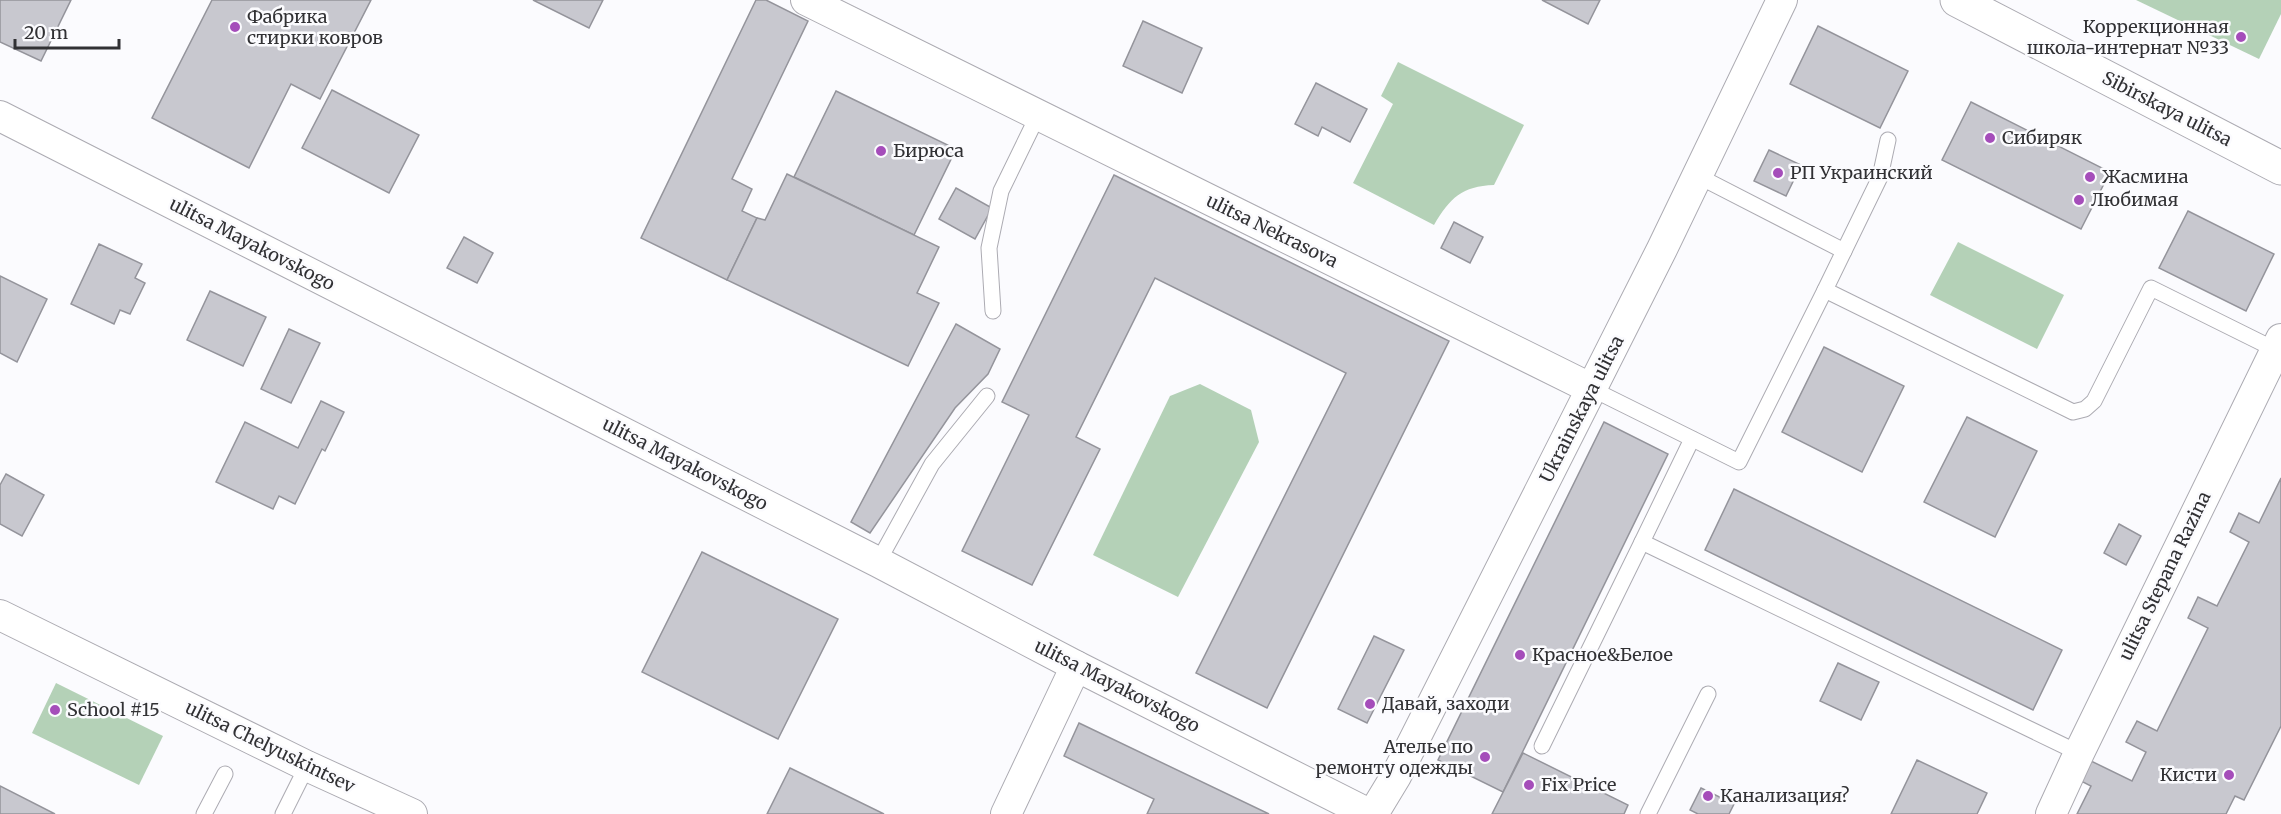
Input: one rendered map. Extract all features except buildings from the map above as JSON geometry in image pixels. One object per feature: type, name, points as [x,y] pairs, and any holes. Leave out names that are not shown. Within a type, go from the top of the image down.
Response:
[{"type":"main road","name":"Sibirskaya ulitsa","points":[[1957,0],[2281,168]]},
{"type":"street","name":"ulitsa Nekrasova","points":[[806,0],[1592,389]]},
{"type":"street","name":"Ukrainskaya ulitsa","points":[[1371,814],[1401,765],[1592,389],[1782,0]]},
{"type":"street","name":"ulitsa Mayakovskogo","points":[[0,116],[878,562],[1076,666],[1371,814]]},
{"type":"street","name":"ulitsa Stepana Razina","points":[[2051,814],[2278,345]]},
{"type":"street","name":"ulitsa Chelyuskintsev","points":[[0,615],[307,766],[412,814]]},
{"type":"street","points":[[1006,814],[1076,666]]},
{"type":"lane","points":[[993,311],[989,248],[1001,191],[1038,115]]},
{"type":"lane","points":[[1888,141],[1880,177],[1825,290],[2073,412],[2085,410],[2094,401],[2151,288],[2278,345]]},
{"type":"lane","points":[[1698,176],[1844,251]]},
{"type":"lane","name":"ulitsa Nekrasova","points":[[1592,389],[1738,462],[1825,290]]},
{"type":"lane","points":[[878,562],[932,464],[987,396]]},
{"type":"lane","points":[[1542,746],[1692,439]]},
{"type":"lane","points":[[1642,542],[2079,753]]},
{"type":"lane","points":[[1648,814],[1708,694]]},
{"type":"lane","points":[[284,814],[307,766]]},
{"type":"lane","points":[[204,814],[225,774]]},
{"type":"green space","name":"Коррекционная школа-интернат №33","points":[[2136,0],[2281,0],[2281,14],[2259,59]]},
{"type":"green space","points":[[1398,62],[1524,125],[1494,185],[1473,188],[1458,195],[1446,207],[1434,225],[1353,183],[1393,104],[1381,96]]},
{"type":"green space","points":[[1958,242],[2064,295],[2037,349],[1930,295]]},
{"type":"green space","points":[[1200,384],[1251,410],[1259,442],[1178,597],[1093,555],[1170,396]]},
{"type":"green space","points":[[56,683],[163,736],[139,785],[32,733]]},
{"type":"place","name":"Фабрика стирки ковров","points":[[235,27]]},
{"type":"place","name":"Коррекционная школа-интернат №33","points":[[2241,37]]},
{"type":"place","name":"Сибиряк","points":[[1990,138]]},
{"type":"place","name":"Бирюса","points":[[881,151]]},
{"type":"place","name":"РП Украинский","points":[[1778,173]]},
{"type":"place","name":"Жасмина","points":[[2090,177]]},
{"type":"place","name":"Любимая","points":[[2079,200]]},
{"type":"place","name":"Красное&Белое","points":[[1520,655]]},
{"type":"place","name":"Давай, заходи","points":[[1370,704]]},
{"type":"place","name":"School #15","points":[[55,710]]},
{"type":"place","name":"Ателье по ремонту одежды","points":[[1485,757]]},
{"type":"place","name":"Кисти","points":[[2229,775]]},
{"type":"place","name":"Fix Price","points":[[1529,785]]},
{"type":"place","name":"Канализация?","points":[[1708,796]]}]
